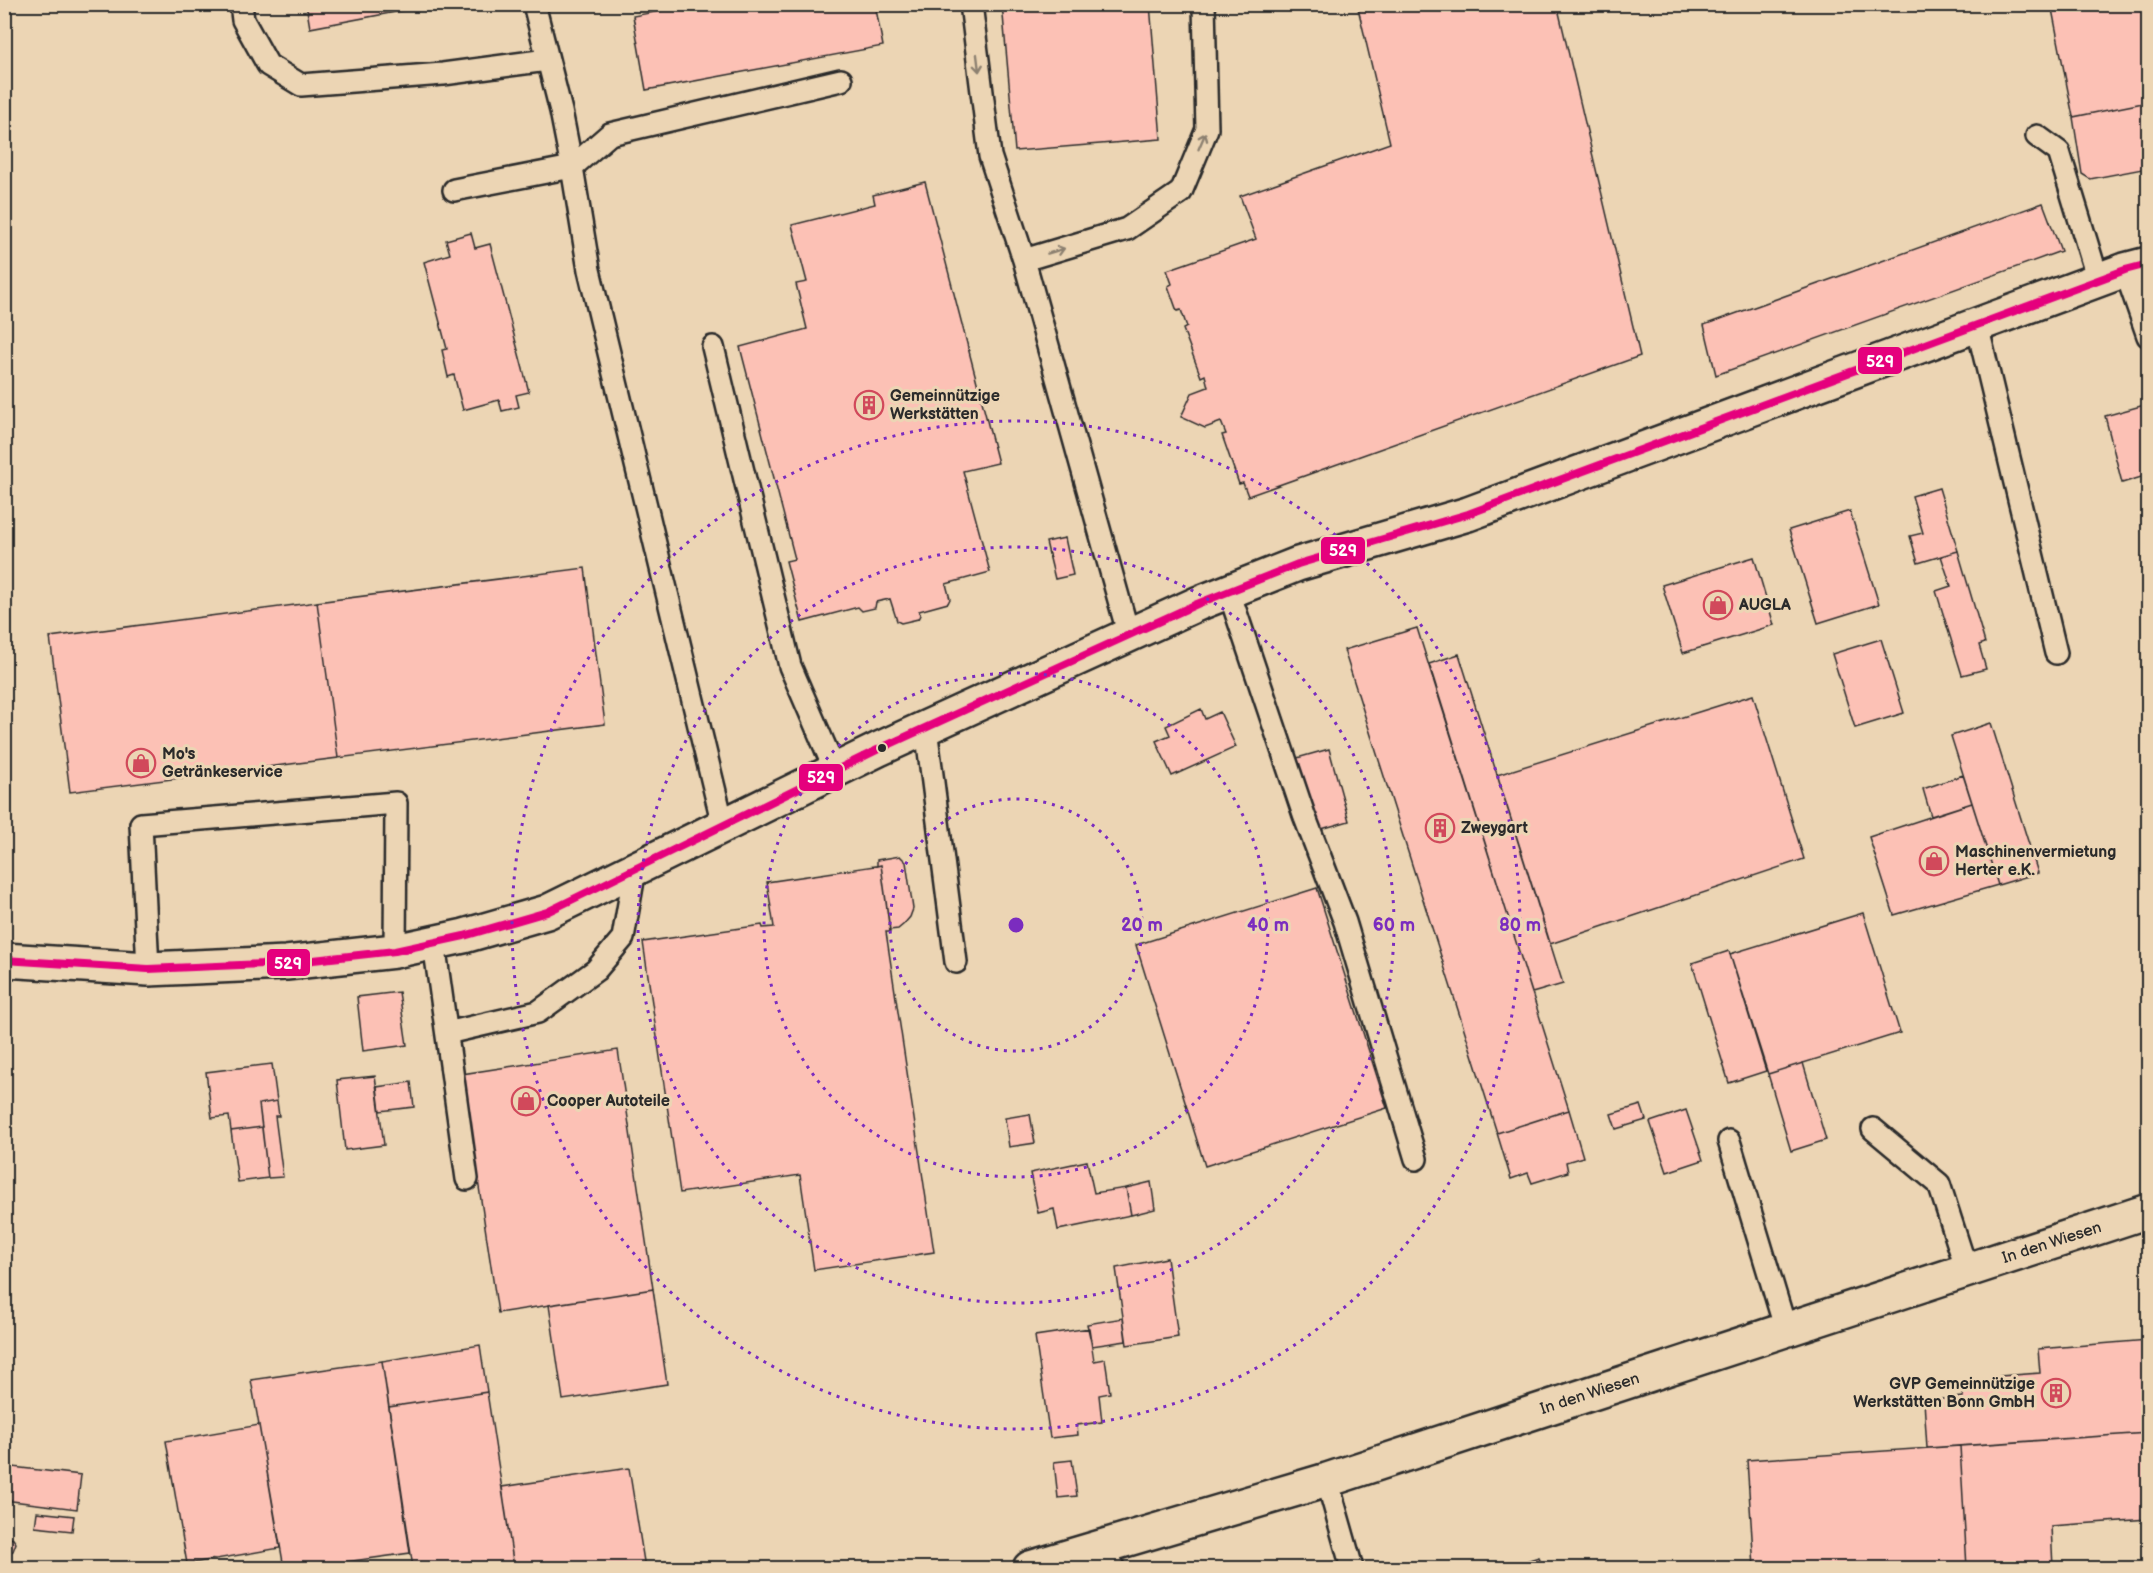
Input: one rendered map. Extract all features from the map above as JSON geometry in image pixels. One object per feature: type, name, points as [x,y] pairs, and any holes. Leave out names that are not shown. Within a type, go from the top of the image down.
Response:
[{"type":"street","points":[[4,960],[148,969],[286,963],[395,951],[434,943],[546,912],[835,770],[1229,591],[1298,564],[1467,514],[1977,324],[2124,272]]},
{"type":"street","name":"In den Wiesen","points":[[1030,1569],[1109,1557],[1327,1480],[2148,1211]]},
{"type":"lane","points":[[241,4],[243,20],[268,65],[301,85],[442,74],[547,60]]},
{"type":"lane","points":[[534,4],[572,167],[588,270],[723,825]]},
{"type":"lane","points":[[971,4],[990,156],[1024,260],[1129,636]]},
{"type":"lane","points":[[1024,260],[1127,229],[1181,192],[1208,129],[1204,4]]},
{"type":"lane","points":[[454,190],[572,167],[610,134],[841,80]]},
{"type":"lane","points":[[2037,136],[2060,152],[2124,272],[2148,336]]},
{"type":"lane","points":[[1977,324],[2056,653]]},
{"type":"lane","points":[[713,347],[790,666],[835,770]]},
{"type":"lane","points":[[1229,591],[1304,815],[1346,922],[1416,1159]]},
{"type":"lane","points":[[926,728],[956,962]]},
{"type":"lane","points":[[148,969],[141,824],[396,803],[395,951]]},
{"type":"lane","points":[[447,1033],[538,1012],[596,970],[623,938],[635,869]]},
{"type":"lane","points":[[434,943],[467,1179]]},
{"type":"lane","points":[[1873,1129],[1939,1184],[1967,1271]]},
{"type":"lane","points":[[1729,1142],[1786,1330]]},
{"type":"lane","points":[[1327,1480],[1352,1569]]},
{"type":"building","points":[[306,4],[438,4],[310,28]]},
{"type":"building","points":[[697,4],[875,4],[883,46],[646,90],[633,16]]},
{"type":"building","points":[[1002,4],[1150,4],[1161,139],[1015,151]]},
{"type":"building","points":[[1357,4],[1557,4],[1640,356],[1248,496],[1243,483],[1239,484],[1222,435],[1226,434],[1221,422],[1205,428],[1181,417],[1192,393],[1208,387],[1205,375],[1201,377],[1183,329],[1187,327],[1181,310],[1177,311],[1168,286],[1172,284],[1167,270],[1256,239],[1240,196],[1390,143]]},
{"type":"building","points":[[2051,4],[2148,4],[2148,102],[2073,117]]},
{"type":"building","points":[[2148,102],[2148,168],[2090,179],[2082,174],[2073,117]]},
{"type":"building","name":"Gemeinnützige Werkstätten","points":[[925,182],[998,463],[963,471],[990,572],[946,584],[950,599],[948,603],[919,611],[918,619],[901,623],[897,621],[890,599],[876,602],[875,608],[862,611],[858,607],[802,622],[786,561],[795,559],[740,347],[807,329],[796,284],[807,282],[792,225],[875,204],[873,195]]},
{"type":"building","points":[[2043,203],[2061,251],[1716,375],[1704,325]]},
{"type":"building","points":[[471,233],[475,248],[490,244],[529,392],[516,395],[519,407],[502,411],[499,400],[463,410],[454,375],[448,377],[442,350],[447,349],[424,262],[450,254],[446,240]]},
{"type":"building","points":[[2148,404],[2148,475],[2122,483],[2105,416]]},
{"type":"building","points":[[1939,488],[1958,551],[1918,563],[1910,536],[1923,533],[1912,496]]},
{"type":"building","points":[[1850,511],[1879,604],[1818,623],[1789,530]]},
{"type":"building","points":[[1065,538],[1073,575],[1055,579],[1046,542]]},
{"type":"building","points":[[1958,551],[1985,643],[1979,645],[1986,669],[1962,675],[1936,591],[1951,586],[1941,556]]},
{"type":"building","name":"AUGLA","points":[[1754,557],[1774,625],[1683,653],[1662,585]]},
{"type":"building","points":[[585,568],[605,724],[338,758],[317,602]]},
{"type":"building","points":[[317,602],[338,758],[70,792],[50,637]]},
{"type":"building","name":"Zweygart","points":[[1417,628],[1569,1110],[1497,1133],[1344,650]]},
{"type":"building","points":[[1881,639],[1904,713],[1855,728],[1832,654]]},
{"type":"building","points":[[1459,654],[1563,984],[1532,993],[1429,664]]},
{"type":"building","points":[[1753,695],[1804,859],[1550,944],[1497,775]]},
{"type":"building","points":[[1201,709],[1205,719],[1220,712],[1236,747],[1172,776],[1156,741],[1170,735],[1166,726]]},
{"type":"building","points":[[1991,723],[2038,873],[1998,885],[1951,736]]},
{"type":"building","points":[[1329,749],[1349,821],[1318,830],[1297,758]]},
{"type":"building","points":[[4,751],[6,802],[4,802]]},
{"type":"building","points":[[1963,775],[1972,803],[1931,816],[1923,789]]},
{"type":"building","name":"Maschinenvermietung Herter e.K.","points":[[1972,803],[1998,885],[1894,915],[1869,837]]},
{"type":"building","points":[[900,856],[906,862],[913,909],[904,924],[898,929],[890,930],[881,865],[877,866],[877,860]]},
{"type":"building","points":[[881,865],[890,932],[886,932],[934,1252],[814,1270],[800,1175],[680,1193],[643,942],[762,925],[763,928],[774,927],[767,882]]},
{"type":"building","points":[[1317,888],[1387,1108],[1205,1166],[1136,945]]},
{"type":"building","points":[[1863,913],[1900,1033],[1768,1074],[1730,954]]},
{"type":"building","points":[[1729,951],[1766,1071],[1729,1083],[1692,963]]},
{"type":"building","points":[[399,992],[407,1045],[363,1051],[357,997]]},
{"type":"building","points":[[618,1050],[653,1289],[498,1313],[462,1074]]},
{"type":"building","points":[[1803,1063],[1826,1140],[1791,1151],[1768,1074]]},
{"type":"building","points":[[272,1064],[277,1101],[259,1104],[262,1127],[231,1131],[229,1116],[212,1118],[206,1072]]},
{"type":"building","points":[[375,1076],[384,1145],[345,1150],[337,1080]]},
{"type":"building","points":[[411,1082],[414,1107],[380,1111],[377,1087]]},
{"type":"building","points":[[277,1101],[279,1116],[275,1116],[283,1177],[268,1178],[259,1104]]},
{"type":"building","points":[[1641,1105],[1646,1120],[1616,1129],[1611,1114]]},
{"type":"building","points":[[1569,1110],[1583,1157],[1566,1162],[1568,1172],[1532,1183],[1528,1173],[1511,1179],[1497,1133]]},
{"type":"building","points":[[1686,1110],[1703,1160],[1667,1172],[1650,1122]]},
{"type":"building","points":[[1030,1114],[1035,1143],[1009,1147],[1005,1118]]},
{"type":"building","points":[[262,1127],[268,1178],[238,1182],[231,1131]]},
{"type":"building","points":[[1087,1161],[1094,1193],[1126,1188],[1131,1215],[1058,1230],[1054,1209],[1038,1213],[1030,1173]]},
{"type":"building","points":[[1151,1182],[1155,1209],[1131,1215],[1126,1188]]},
{"type":"building","points":[[1167,1258],[1178,1337],[1127,1345],[1116,1268]]},
{"type":"building","points":[[653,1289],[667,1384],[563,1400],[549,1305]]},
{"type":"building","points":[[1123,1318],[1126,1341],[1092,1346],[1087,1324]]},
{"type":"building","points":[[1089,1328],[1094,1361],[1105,1359],[1110,1393],[1099,1395],[1102,1422],[1077,1425],[1078,1435],[1050,1438],[1035,1336]]},
{"type":"building","name":"GVP Gemeinnützige Werkstätten Bonn GmbH","points":[[2148,1340],[2148,1433],[1927,1448],[1924,1401],[1963,1397],[1963,1388],[2001,1385],[2000,1376],[2040,1373],[2038,1349]]},
{"type":"building","points":[[480,1345],[487,1392],[389,1407],[382,1361]]},
{"type":"building","points":[[382,1361],[410,1553],[302,1568],[284,1568],[251,1380]]},
{"type":"building","points":[[487,1392],[514,1567],[413,1568],[389,1407]]},
{"type":"building","points":[[259,1425],[280,1548],[187,1564],[166,1441]]},
{"type":"building","points":[[2148,1433],[2148,1519],[2051,1526],[2053,1568],[1967,1568],[1960,1446]]},
{"type":"building","points":[[1960,1446],[1967,1568],[1754,1568],[1747,1460]]},
{"type":"building","points":[[1072,1460],[1077,1496],[1058,1498],[1054,1462]]},
{"type":"building","points":[[4,1466],[81,1475],[77,1509],[4,1500]]},
{"type":"building","points":[[629,1468],[645,1568],[514,1568],[502,1487]]},
{"type":"building","points":[[37,1512],[74,1516],[72,1531],[35,1527]]},
{"type":"building","points":[[4,1536],[13,1539],[16,1543],[13,1551],[6,1554]]},
{"type":"building","points":[[1539,1557],[1542,1568],[1507,1567]]},
{"type":"transit line","name":"529","points":[[4,960],[148,969],[286,963],[395,951],[464,936],[547,912],[879,749],[1197,604],[1298,564],[1468,514],[2125,270],[2148,264]]},
{"type":"place","name":"Gemeinnützige Werkstätten","points":[[869,405]]},
{"type":"place","name":"AUGLA","points":[[1718,605]]},
{"type":"place","name":"Mo's Getränkeservice","points":[[141,763]]},
{"type":"place","name":"Zweygart","points":[[1440,828]]},
{"type":"place","name":"Maschinenvermietung Herter e.K.","points":[[1934,861]]},
{"type":"place","name":"Cooper Autoteile","points":[[526,1101]]},
{"type":"place","name":"GVP Gemeinnützige Werkstätten Bonn GmbH","points":[[2056,1393]]}]
